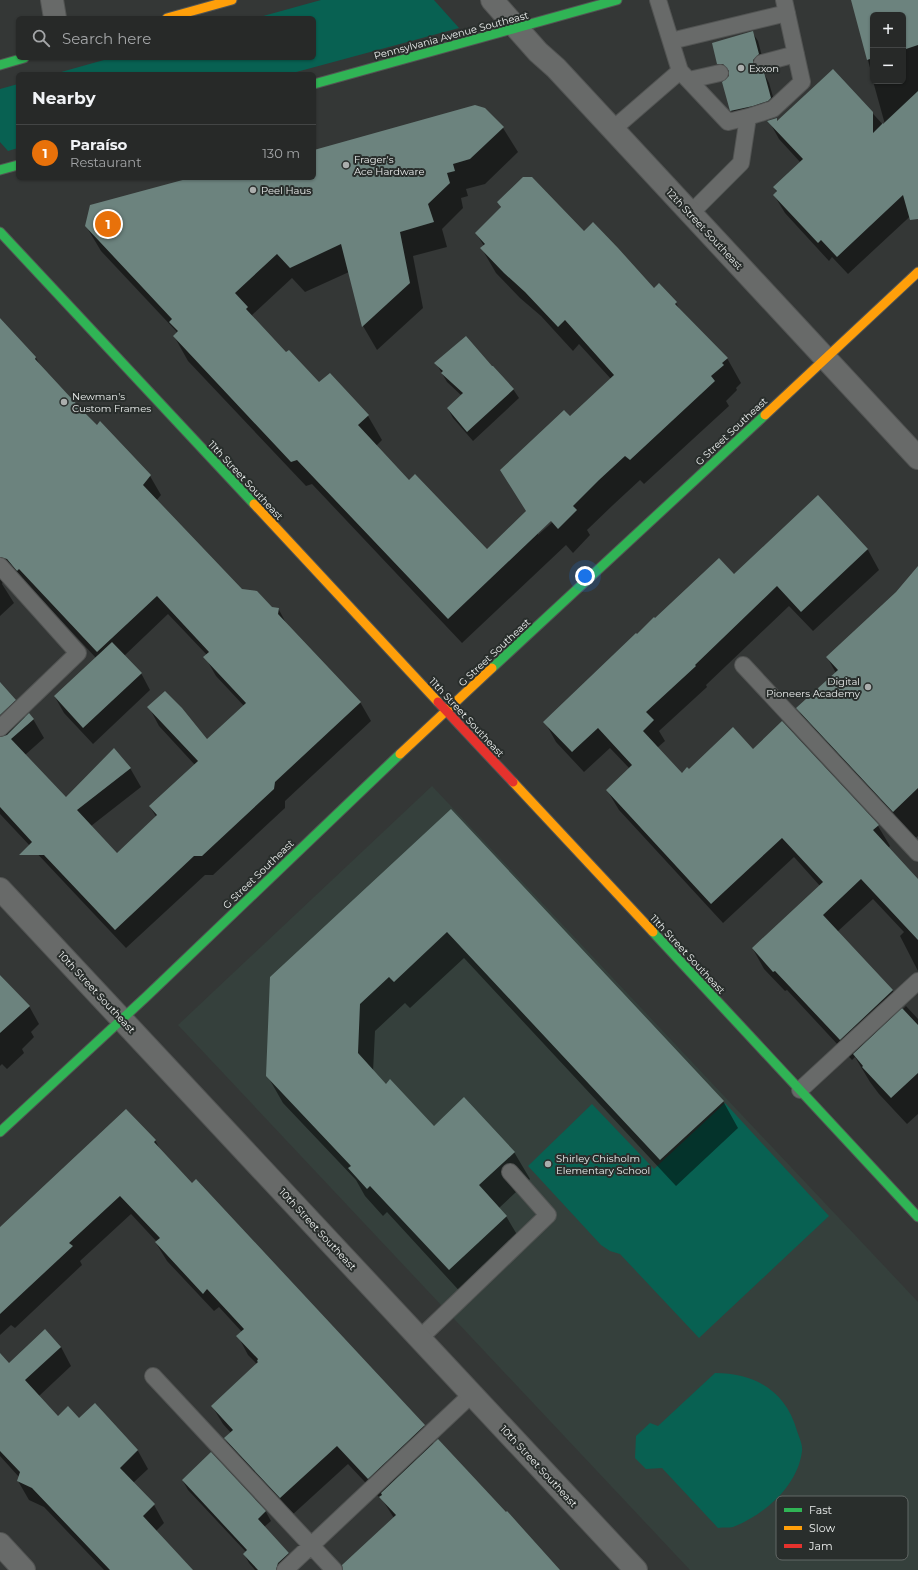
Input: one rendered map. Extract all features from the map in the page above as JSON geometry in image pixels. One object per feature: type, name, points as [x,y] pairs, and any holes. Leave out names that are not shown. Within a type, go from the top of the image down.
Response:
[{"type":"main road","points":[[174,16],[232,0]]},
{"type":"main road","name":"Pennsylvania Avenue Southeast","points":[[316,83],[617,0]]},
{"type":"main road","points":[[0,65],[17,60]]},
{"type":"main road","points":[[0,170],[16,166]]},
{"type":"main road","name":"11th Street Southeast","points":[[0,232],[918,1217]]},
{"type":"main road","name":"G Street Southeast","points":[[0,1132],[122,1019],[446,711],[918,272]]},
{"type":"street","points":[[52,0],[56,16]]},
{"type":"street","name":"12th Street Southeast","points":[[492,0],[518,27],[538,52],[556,68],[918,458]]},
{"type":"street","name":"10th Street Southeast","points":[[0,889],[636,1570]]},
{"type":"street","points":[[0,1544],[24,1570]]},
{"type":"lane","points":[[658,0],[671,41],[684,75],[728,122],[773,109],[802,82],[785,6],[671,41]]},
{"type":"lane","points":[[762,63],[796,54]]},
{"type":"lane","points":[[612,130],[684,75],[720,73]]},
{"type":"lane","points":[[690,214],[741,163],[748,117]]},
{"type":"lane","points":[[0,566],[78,653],[0,728]]},
{"type":"lane","points":[[743,665],[918,853]]},
{"type":"lane","points":[[800,1090],[918,981]]},
{"type":"lane","points":[[420,1338],[548,1215],[510,1172]]},
{"type":"lane","points":[[153,1376],[334,1570]]},
{"type":"lane","points":[[284,1570],[472,1394]]},
{"type":"shaded area","name":"Shirley Chisholm Elementary School","points":[[432,786],[918,1302],[918,1570],[690,1570],[178,1025]]},
{"type":"green space","points":[[321,0],[434,0],[459,28],[296,72],[61,72],[104,60],[316,60],[316,16],[263,16]]},
{"type":"green space","points":[[16,85],[16,149],[8,151],[0,142],[0,89]]},
{"type":"green space","points":[[725,1103],[829,1216],[699,1338],[620,1254],[610,1251],[601,1245],[528,1166],[592,1104],[654,1169]]},
{"type":"green space","points":[[715,1373],[743,1376],[767,1387],[777,1395],[785,1405],[792,1417],[801,1441],[802,1451],[794,1476],[780,1496],[776,1496],[776,1500],[745,1522],[733,1527],[718,1528],[662,1468],[646,1469],[635,1458],[636,1436],[650,1423],[658,1426]]},
{"type":"building","points":[[851,0],[918,0],[918,45],[906,49],[906,12],[870,12],[870,59],[867,60]]},
{"type":"building","name":"Exxon","points":[[753,31],[759,54],[753,60],[753,66],[759,72],[764,72],[771,98],[768,101],[753,106],[730,111],[722,82],[729,76],[729,71],[723,64],[717,64],[712,43]]},
{"type":"building","points":[[833,69],[873,112],[873,133],[918,91],[918,219],[910,220],[903,195],[837,257],[821,240],[818,243],[773,195],[777,191],[773,187],[803,159],[767,121],[777,118],[777,121]]},
{"type":"building","points":[[475,105],[485,108],[504,127],[470,159],[453,164],[455,171],[447,173],[450,183],[428,204],[434,222],[400,232],[410,283],[362,327],[341,244],[290,268],[277,254],[235,293],[248,307],[246,309],[286,352],[289,350],[319,382],[330,373],[369,415],[358,425],[409,480],[415,474],[487,549],[526,511],[500,470],[564,410],[570,416],[614,375],[565,320],[558,327],[480,248],[485,244],[475,233],[501,207],[497,202],[523,177],[532,177],[584,231],[593,222],[654,288],[659,283],[677,302],[675,304],[728,358],[722,363],[724,365],[711,376],[715,381],[630,460],[625,456],[599,480],[573,506],[577,510],[558,529],[551,521],[448,619],[297,460],[291,462],[173,336],[178,331],[169,322],[172,319],[85,226],[90,205],[183,180],[316,180],[316,149]]},
{"type":"building","points":[[0,318],[36,357],[35,359],[84,412],[97,425],[100,421],[151,475],[143,485],[242,589],[257,591],[272,607],[279,608],[278,614],[361,702],[275,782],[274,789],[202,856],[194,856],[115,930],[44,855],[19,855],[32,842],[0,807],[0,737],[7,735],[29,713],[34,719],[11,739],[66,797],[114,748],[131,768],[77,810],[117,853],[157,815],[149,806],[198,761],[147,707],[165,691],[182,708],[207,739],[246,703],[203,657],[209,652],[157,596],[97,652],[19,569],[17,571],[7,559],[0,557]]},
{"type":"building","points":[[466,336],[514,389],[467,432],[447,408],[463,393],[441,373],[443,371],[434,363]]},
{"type":"building","points":[[818,495],[868,549],[801,612],[777,586],[695,665],[696,666],[646,712],[654,720],[643,731],[682,773],[687,767],[689,769],[733,727],[753,749],[782,721],[879,825],[873,830],[918,879],[918,940],[861,879],[823,915],[893,990],[840,1040],[775,971],[773,972],[752,948],[823,882],[782,838],[711,904],[606,790],[632,765],[598,728],[572,752],[543,722],[636,633],[637,634],[654,617],[655,618],[719,558],[734,574]]},
{"type":"building","name":"Digital Pioneers Academy","points":[[918,566],[918,788],[893,812],[796,708],[838,670],[826,657],[896,592]]},
{"type":"building","points":[[112,642],[142,673],[83,728],[54,696]]},
{"type":"building","points":[[0,682],[16,700],[0,715]]},
{"type":"building","points":[[451,809],[724,1101],[660,1160],[447,932],[394,982],[389,977],[360,1004],[358,1053],[386,1084],[390,1079],[434,1126],[464,1097],[515,1152],[479,1185],[507,1216],[449,1270],[370,1186],[367,1189],[348,1168],[351,1166],[266,1076],[270,977]]},
{"type":"building","points":[[0,975],[30,1006],[0,1033]]},
{"type":"building","points":[[902,1008],[918,1025],[918,1073],[891,1098],[862,1067],[863,1066],[853,1054]]},
{"type":"building","points":[[126,1109],[156,1140],[154,1142],[192,1183],[196,1179],[425,1425],[368,1479],[337,1446],[280,1498],[224,1438],[233,1430],[211,1406],[258,1362],[258,1359],[236,1336],[244,1329],[207,1289],[203,1294],[155,1242],[160,1238],[120,1196],[69,1243],[73,1246],[0,1314],[0,1227]]},
{"type":"building","points":[[45,1329],[61,1347],[25,1380],[58,1416],[68,1406],[79,1418],[95,1403],[138,1450],[120,1468],[155,1504],[143,1516],[193,1570],[110,1570],[32,1488],[17,1481],[20,1472],[0,1451],[0,1353],[9,1363]]},
{"type":"building","points":[[438,1439],[506,1512],[507,1511],[560,1570],[343,1570],[342,1565],[396,1515],[379,1497],[382,1495],[381,1493]]},
{"type":"building","points":[[211,1452],[266,1511],[258,1519],[289,1553],[278,1563],[276,1570],[258,1570],[243,1554],[247,1550],[182,1480]]},
{"type":"traffic: fast","points":[[316,83],[617,0]]},
{"type":"traffic: fast","points":[[0,65],[17,60]]},
{"type":"traffic: fast","points":[[0,170],[16,166]]},
{"type":"traffic: fast","points":[[0,232],[254,504]]},
{"type":"traffic: fast","points":[[492,668],[765,415]]},
{"type":"traffic: fast","points":[[0,1132],[147,996],[400,754]]},
{"type":"traffic: fast","points":[[653,932],[918,1217]]},
{"type":"traffic: slow","points":[[174,16],[232,0]]},
{"type":"traffic: slow","points":[[765,415],[918,272]]},
{"type":"traffic: slow","points":[[254,504],[438,702]]},
{"type":"traffic: slow","points":[[400,754],[492,668]]},
{"type":"traffic: slow","points":[[513,782],[653,932]]},
{"type":"traffic: jam","points":[[438,702],[513,782]]},
{"type":"place","name":"Exxon","points":[[741,68]]},
{"type":"place","name":"Frager's Ace Hardware","points":[[346,165]]},
{"type":"place","name":"Peel Haus","points":[[253,190]]},
{"type":"place","name":"Paraíso","points":[[108,224]]},
{"type":"place","name":"Newman's Custom Frames","points":[[64,402]]},
{"type":"place","name":"Digital Pioneers Academy","points":[[868,687]]},
{"type":"place","name":"Shirley Chisholm Elementary School","points":[[548,1164]]}]
